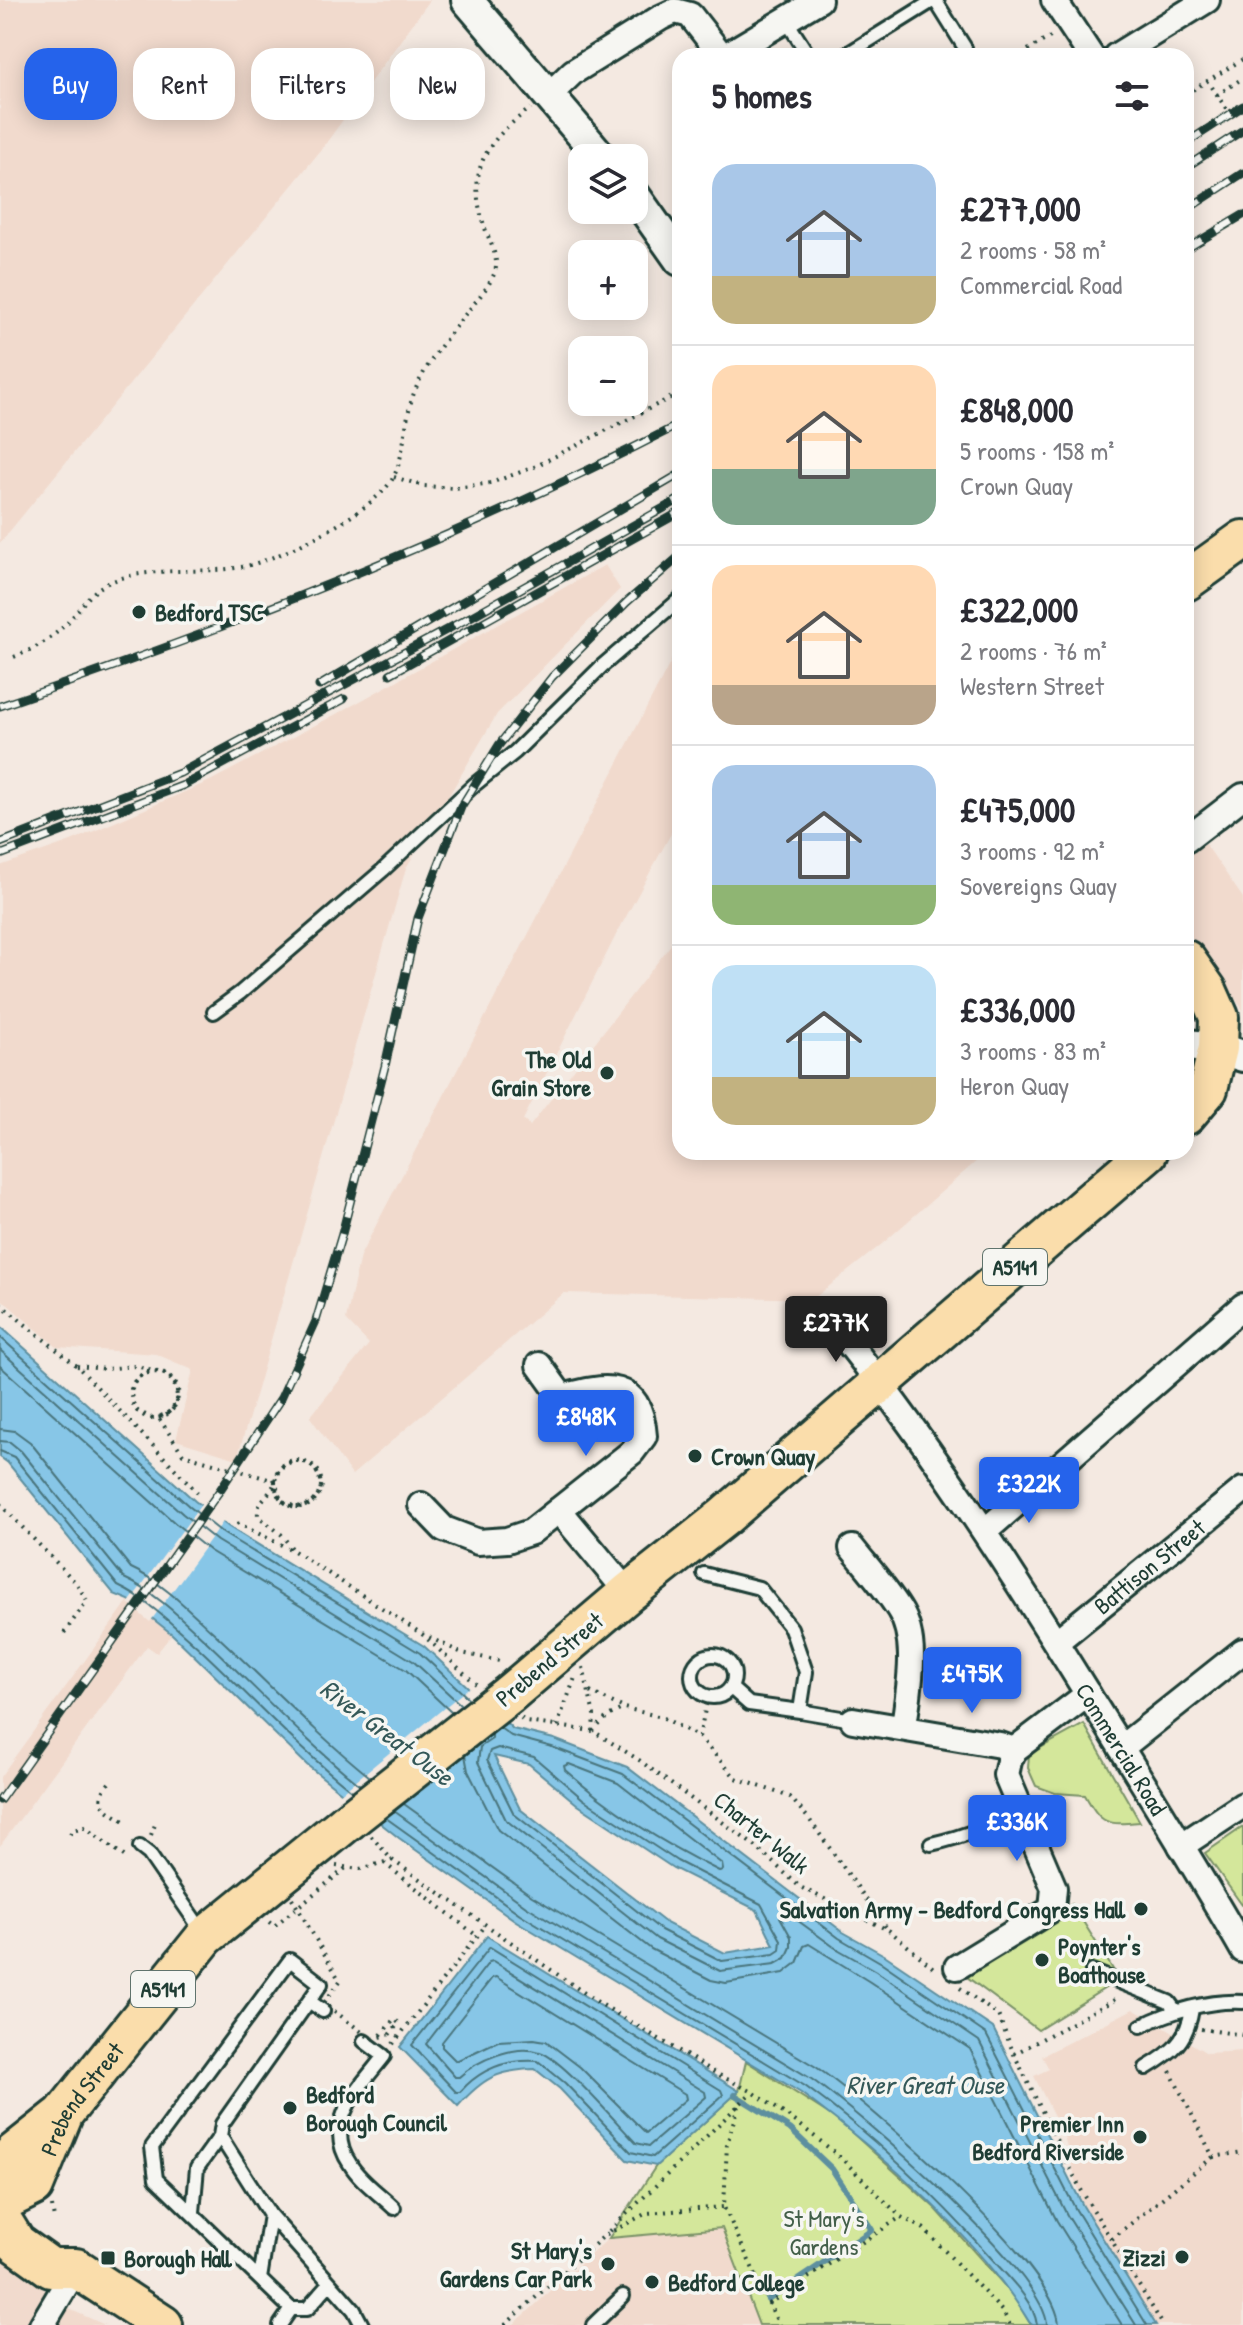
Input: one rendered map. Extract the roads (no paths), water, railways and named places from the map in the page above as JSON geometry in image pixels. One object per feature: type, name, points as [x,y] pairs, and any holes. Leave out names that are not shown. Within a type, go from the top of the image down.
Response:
[{"type":"main road","points":[[1194,575],[1243,540]]},
{"type":"main road","points":[[1194,971],[1207,990],[1219,1017],[1223,1044],[1208,1089],[1194,1106]]},
{"type":"main road","name":"Prebend Street","points":[[0,2203],[34,2186],[64,2113],[205,1937],[348,1821],[511,1679],[724,1517],[1139,1160]]},
{"type":"main road","points":[[0,2174],[14,2153],[64,2113]]},
{"type":"main road","points":[[0,2209],[25,2219],[68,2248],[76,2268]]},
{"type":"main road","points":[[0,2217],[16,2243],[51,2268],[76,2268],[163,2325]]},
{"type":"street","points":[[467,0],[590,144]]},
{"type":"street","points":[[738,48],[819,0]]},
{"type":"street","points":[[1054,0],[1085,48]]},
{"type":"street","points":[[1129,48],[1207,0]]},
{"type":"street","points":[[549,95],[573,72],[675,11],[690,15],[717,48]]},
{"type":"street","points":[[648,215],[672,249]]},
{"type":"street","points":[[1194,834],[1243,796]]},
{"type":"street","points":[[985,1531],[1243,1306]]},
{"type":"street","name":"Commercial Road","points":[[827,1316],[882,1383],[985,1531],[1243,1950]]},
{"type":"street","points":[[421,1505],[444,1529],[478,1542],[507,1540],[531,1532],[632,1452],[644,1436],[640,1406],[625,1392],[592,1389],[562,1397],[539,1365]]},
{"type":"street","name":"Battison Street","points":[[1056,1642],[1243,1490]]},
{"type":"street","points":[[559,1510],[628,1593]]},
{"type":"street","points":[[852,1548],[901,1611],[909,1636],[904,1727]]},
{"type":"street","points":[[1121,1748],[1243,1651]]},
{"type":"street","points":[[952,1976],[1052,1909],[1054,1888],[1006,1775],[1014,1750],[1088,1694]]},
{"type":"street","points":[[853,1720],[904,1727],[1014,1750]]},
{"type":"street","points":[[1181,1846],[1243,1805]]},
{"type":"street","points":[[42,2325],[76,2268]]},
{"type":"lane","points":[[857,48],[934,0],[965,48]]},
{"type":"lane","points":[[786,20],[804,48]]},
{"type":"lane","points":[[214,1012],[383,870],[464,794],[515,752],[602,666],[672,606]]},
{"type":"lane","points":[[704,1574],[759,1588],[791,1628],[806,1672],[800,1711]]},
{"type":"lane","points":[[711,1655],[728,1661],[734,1679],[731,1688],[720,1696],[699,1692],[692,1674],[695,1665],[711,1655]]},
{"type":"lane","points":[[731,1688],[749,1704],[853,1720]]},
{"type":"lane","points":[[931,1844],[961,1838],[1020,1808]]},
{"type":"lane","points":[[140,1847],[149,1854],[205,1937]]},
{"type":"lane","points":[[193,2212],[197,2168],[220,2136],[222,2124],[321,1984],[290,1960],[152,2147],[156,2179],[291,2309],[307,2309],[330,2283]]},
{"type":"lane","points":[[1092,1971],[1169,2002],[1175,2010]]},
{"type":"lane","points":[[309,2001],[323,2011]]},
{"type":"lane","points":[[1145,2024],[1175,2010],[1243,2002]]},
{"type":"lane","points":[[1146,2068],[1172,2053],[1189,2028],[1192,2009]]},
{"type":"lane","points":[[364,2041],[384,2056],[349,2102],[339,2121],[341,2146],[350,2166],[394,2208]]},
{"type":"lane","points":[[220,2136],[270,2215],[354,2310],[362,2325]]},
{"type":"lane","points":[[260,2279],[270,2215]]},
{"type":"lane","points":[[593,2325],[623,2296]]},
{"type":"lane","points":[[280,2325],[291,2309]]},
{"type":"water","name":"River Great Ouse","points":[[0,1326],[195,1501],[229,1527],[424,1646],[513,1729],[554,1739],[627,1767],[843,1932],[886,1956],[993,2028],[1083,2206],[1156,2325],[1031,2325],[1010,2293],[957,2230],[927,2199],[832,2116],[801,2093],[516,1921],[399,1838],[307,1765],[172,1634],[129,1600],[114,1594],[0,1457]],"holes":[[[494,1756],[529,1764],[578,1805],[673,1868],[757,1910],[774,1945],[725,1953],[666,1923],[520,1809]]]},
{"type":"water","points":[[487,1936],[739,2091],[656,2166],[627,2160],[560,2089],[535,2069],[511,2071],[492,2077],[458,2106],[400,2047]]},
{"type":"waterway","points":[[735,2095],[790,2129],[832,2169],[872,2230],[768,2300]]},
{"type":"railway","points":[[1194,138],[1243,106]]},
{"type":"railway","points":[[1194,162],[1243,130]]},
{"type":"railway","points":[[1194,205],[1243,173]]},
{"type":"railway","points":[[1194,244],[1243,215]]},
{"type":"railway","points":[[0,706],[345,578],[514,505],[672,428]]},
{"type":"railway","points":[[319,686],[672,479]]},
{"type":"railway","points":[[0,843],[180,773],[472,616],[672,504]]},
{"type":"railway","points":[[390,674],[672,516]]},
{"type":"railway","points":[[0,1800],[218,1493],[281,1398],[316,1321],[385,1066],[418,918],[461,807],[499,745],[552,677],[627,602],[672,563]]},
{"type":"railway","points":[[0,855],[184,785],[344,699]]},
{"type":"place","name":"Bedford TSC","points":[[139,612]]},
{"type":"place","name":"The Old Grain Store","points":[[607,1073]]},
{"type":"place","name":"Crown Quay","points":[[695,1456]]},
{"type":"place","name":"Salvation Army - Bedford Congress Hall","points":[[1141,1909]]},
{"type":"place","name":"Poynter's Boathouse","points":[[1042,1960]]},
{"type":"place","name":"Bedford Borough Council","points":[[290,2108]]},
{"type":"place","name":"Premier Inn Bedford Riverside","points":[[1140,2137]]},
{"type":"place","name":"Zizzi","points":[[1182,2257]]},
{"type":"place","name":"Borough Hall","points":[[108,2258]]},
{"type":"place","name":"St Mary's Gardens Car Park","points":[[608,2264]]},
{"type":"place","name":"Bedford College","points":[[652,2282]]},
{"type":"park label","name":"St Mary's Gardens","points":[[824,2232]]}]
